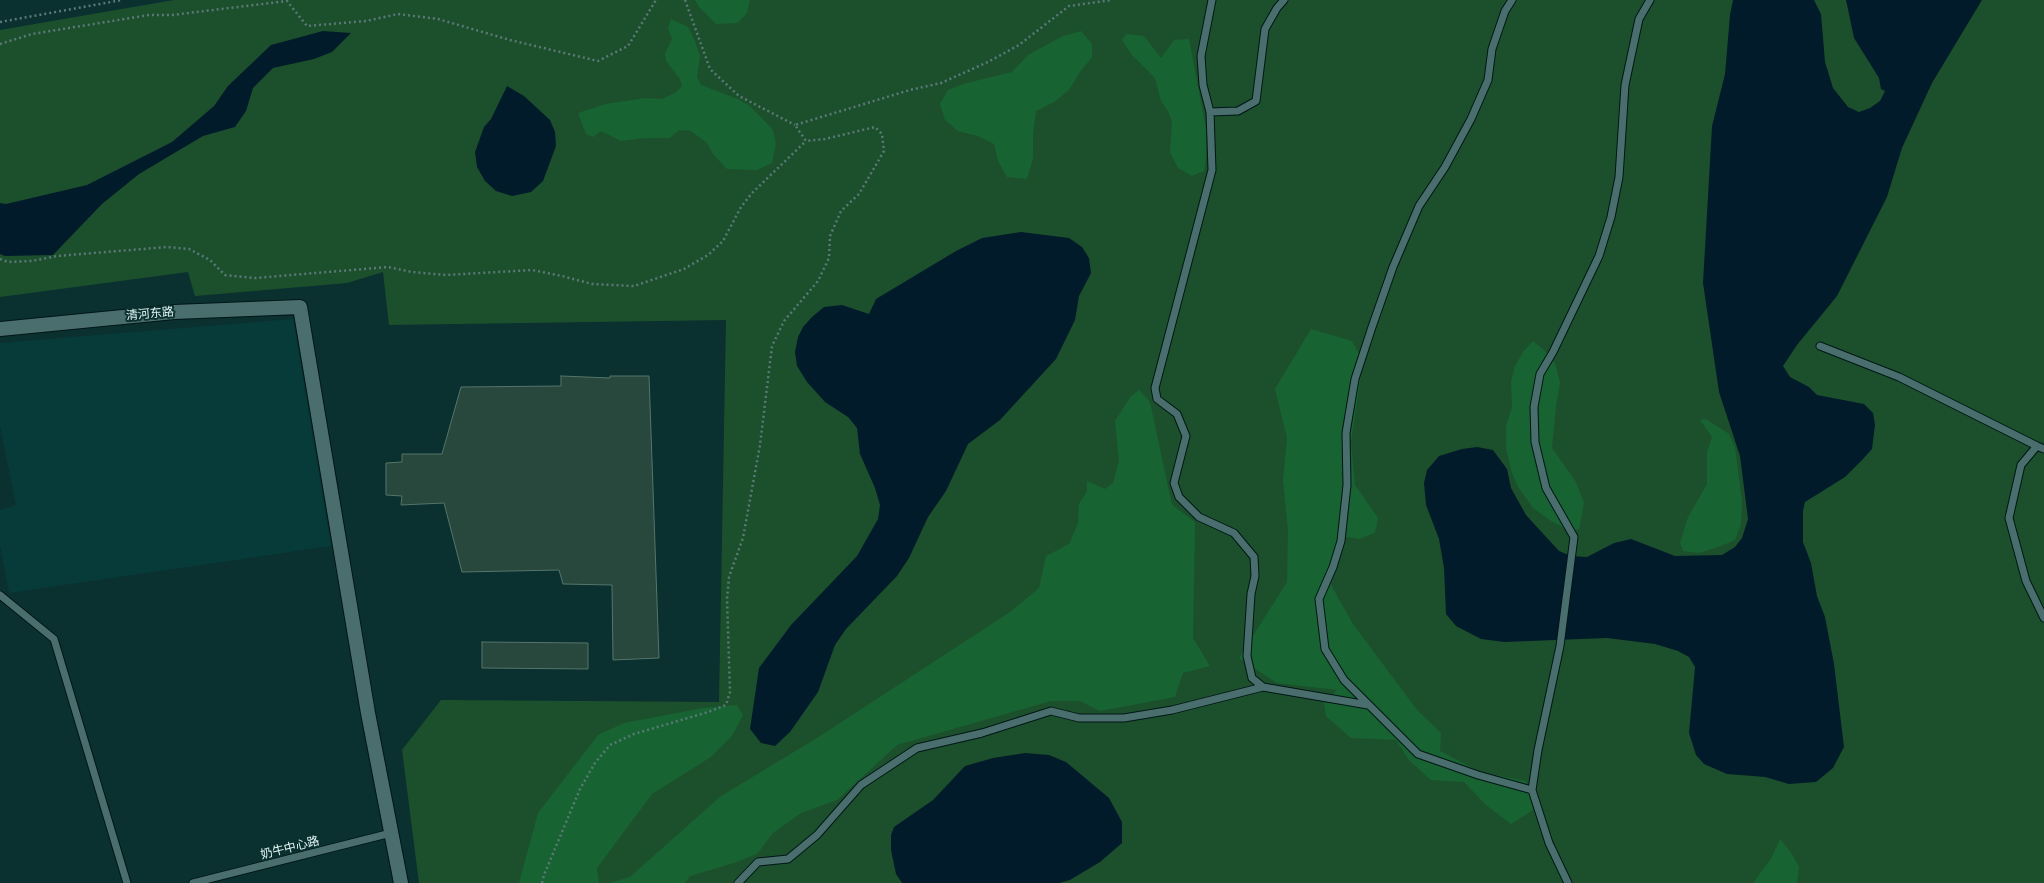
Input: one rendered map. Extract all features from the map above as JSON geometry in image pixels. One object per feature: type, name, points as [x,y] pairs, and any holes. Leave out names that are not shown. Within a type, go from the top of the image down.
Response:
[{"type":"street","name":"清河东路","points":[[0,329],[174,312],[300,307],[368,713],[391,833]]},
{"type":"street","points":[[391,833],[401,883]]},
{"type":"lane","points":[[1212,0],[1201,56],[1203,85],[1210,112],[1212,170],[1155,388],[1157,399],[1177,414],[1186,436],[1174,484],[1179,497],[1199,516],[1234,533],[1254,557],[1255,576],[1251,594],[1247,656],[1252,678],[1263,687]]},
{"type":"lane","points":[[1210,112],[1238,111],[1256,101],[1265,29],[1277,8],[1284,0]]},
{"type":"lane","points":[[1512,0],[1504,11],[1492,49],[1488,80],[1471,119],[1444,167],[1419,206],[1393,266],[1355,380],[1346,433],[1347,485],[1341,541],[1333,567],[1319,599],[1325,649],[1344,680],[1418,754],[1478,775],[1532,790]]},
{"type":"lane","points":[[1568,883],[1549,843],[1532,790],[1538,750],[1560,646],[1574,537],[1546,488],[1538,462],[1533,426],[1534,407],[1540,374],[1553,352],[1599,256],[1611,217],[1619,177],[1625,85],[1639,19],[1650,0]]},
{"type":"lane","points":[[1820,346],[1899,377],[2044,449]]},
{"type":"lane","points":[[2037,446],[2021,464],[2009,518],[2026,581],[2044,616]]},
{"type":"lane","points":[[0,595],[54,639],[126,883]]},
{"type":"lane","points":[[738,883],[758,862],[788,859],[817,835],[861,785],[917,748],[982,733],[1051,711],[1079,718],[1124,718],[1172,710],[1263,687],[1368,705]]},
{"type":"lane","name":"奶牛中心路","points":[[194,883],[391,833]]},
{"type":"path","points":[[0,22],[122,0]]},
{"type":"path","points":[[0,44],[32,34],[149,15],[172,15],[287,1],[307,26],[366,21],[398,14],[438,19],[517,42],[598,61],[628,46],[656,0]]},
{"type":"path","points":[[685,0],[710,69],[739,96],[794,125],[806,141]]},
{"type":"path","points":[[794,125],[910,90],[941,83],[988,62],[1019,45],[1069,6],[1112,0]]},
{"type":"path","points":[[0,259],[8,262],[32,261],[72,254],[167,247],[189,250],[196,253],[210,260],[225,275],[256,278],[388,267],[412,272],[446,275],[532,270],[592,284],[634,286],[684,269],[708,255],[723,241],[741,207],[752,193],[806,141],[825,139],[875,127],[882,134],[884,151],[859,194],[840,211],[830,236],[829,258],[818,281],[784,321],[772,346],[760,445],[748,516],[743,538],[729,577],[727,599],[730,692],[726,705],[708,712],[634,734],[610,744],[595,763],[580,789],[542,883]]},
{"type":"shaded area","points":[[1733,0],[1814,0],[1821,14],[1825,62],[1833,88],[1848,107],[1859,112],[1870,108],[1880,101],[1885,91],[1881,89],[1879,78],[1854,38],[1846,0],[1982,0],[1932,83],[1902,148],[1887,197],[1837,296],[1797,345],[1783,366],[1790,377],[1809,387],[1817,395],[1864,404],[1873,413],[1875,425],[1872,449],[1845,477],[1805,502],[1803,511],[1803,542],[1811,563],[1817,596],[1825,617],[1834,664],[1844,747],[1833,768],[1816,782],[1789,784],[1765,777],[1727,774],[1704,764],[1696,755],[1689,733],[1695,667],[1689,657],[1678,651],[1655,644],[1607,638],[1504,642],[1481,639],[1456,626],[1446,614],[1444,568],[1439,539],[1426,505],[1424,483],[1427,470],[1439,456],[1462,449],[1477,447],[1493,450],[1507,469],[1511,488],[1526,515],[1559,551],[1571,556],[1587,557],[1614,543],[1631,539],[1675,556],[1722,555],[1735,547],[1742,538],[1748,519],[1740,456],[1719,392],[1703,283],[1712,126],[1725,74],[1730,15]]},
{"type":"shaded area","points":[[323,31],[351,33],[332,52],[314,59],[273,68],[253,88],[246,111],[235,127],[203,136],[139,174],[102,204],[53,255],[5,256],[0,254],[0,203],[6,204],[87,185],[172,142],[214,106],[228,86],[271,45]]},
{"type":"shaded area","points":[[507,86],[524,96],[550,120],[555,132],[556,146],[543,181],[531,192],[512,196],[496,191],[485,181],[477,167],[475,152],[484,127],[491,119]]},
{"type":"shaded area","points":[[1021,232],[1069,238],[1082,247],[1089,258],[1091,273],[1079,296],[1075,320],[1056,359],[1000,420],[968,444],[946,491],[928,517],[909,558],[897,576],[846,629],[835,645],[818,692],[790,732],[775,746],[761,743],[750,729],[759,668],[791,625],[857,556],[878,519],[880,505],[875,488],[860,454],[857,428],[848,417],[825,402],[807,382],[797,366],[795,352],[798,337],[803,327],[824,307],[842,305],[869,314],[876,299],[956,251],[982,238]]},
{"type":"shaded area","points":[[293,319],[331,546],[9,593],[0,545],[0,510],[16,505],[0,426],[0,343]]},
{"type":"shaded area","points":[[1025,753],[1049,755],[1066,762],[1109,798],[1122,822],[1122,843],[1100,862],[1070,880],[1059,883],[902,883],[896,874],[891,850],[891,835],[894,827],[933,800],[965,766],[993,758]]},
{"type":"green space","points":[[174,0],[2044,0],[2044,883],[419,883],[402,750],[441,700],[719,702],[726,320],[389,325],[383,272],[347,283],[195,296],[188,272],[0,297],[0,30]]},
{"type":"green space","points":[[695,0],[750,0],[747,13],[738,23],[716,24],[699,7]]},
{"type":"green space","points":[[671,19],[688,27],[695,41],[700,56],[697,77],[701,85],[738,99],[750,106],[773,130],[776,144],[772,163],[757,170],[727,169],[713,154],[707,143],[691,131],[679,130],[670,138],[644,138],[621,141],[601,131],[593,137],[586,134],[578,113],[606,104],[645,98],[662,99],[675,93],[682,86],[680,79],[666,61],[665,54],[672,39],[668,29]]},
{"type":"green space","points":[[1081,31],[1092,44],[1092,57],[1080,72],[1069,90],[1054,102],[1036,111],[1033,134],[1033,158],[1027,179],[1007,177],[998,161],[994,144],[978,136],[958,131],[945,120],[940,104],[948,90],[963,84],[1012,72],[1028,55],[1063,36]]},
{"type":"green space","points":[[1126,34],[1144,36],[1161,58],[1174,40],[1189,39],[1206,129],[1206,157],[1204,171],[1192,176],[1178,168],[1170,152],[1172,121],[1168,111],[1161,101],[1155,78],[1132,55],[1122,40]]},
{"type":"green space","points":[[1311,329],[1352,341],[1363,361],[1351,442],[1355,485],[1378,518],[1375,533],[1359,539],[1341,536],[1327,578],[1353,624],[1417,710],[1441,733],[1440,751],[1480,772],[1526,781],[1533,810],[1511,824],[1486,805],[1464,782],[1431,780],[1409,760],[1396,740],[1351,738],[1326,716],[1324,703],[1337,690],[1277,683],[1239,658],[1287,582],[1288,530],[1283,480],[1287,438],[1275,389]]},
{"type":"green space","points":[[1533,341],[1545,351],[1555,363],[1560,383],[1552,448],[1576,482],[1584,503],[1579,530],[1566,529],[1551,521],[1533,508],[1518,487],[1511,470],[1506,448],[1506,426],[1512,407],[1511,382],[1515,366],[1523,352]]},
{"type":"green space","points":[[1139,390],[1150,402],[1172,505],[1195,522],[1193,638],[1210,666],[1183,673],[1175,697],[1100,711],[1080,701],[1051,701],[897,745],[837,800],[801,813],[773,833],[757,854],[734,863],[690,876],[685,883],[609,883],[630,877],[721,796],[817,738],[1010,612],[1039,588],[1046,556],[1069,544],[1078,523],[1079,504],[1087,491],[1087,481],[1105,489],[1113,483],[1119,461],[1115,421],[1131,396]]},
{"type":"green space","points":[[1706,419],[1729,434],[1735,447],[1742,502],[1741,524],[1735,540],[1699,553],[1683,551],[1680,543],[1688,517],[1707,484],[1707,452],[1712,437],[1700,420]]},
{"type":"green space","points":[[737,705],[743,715],[732,736],[711,757],[652,794],[597,868],[599,883],[519,883],[538,813],[598,735],[624,723],[703,708]]},
{"type":"green space","points":[[1780,839],[1792,854],[1799,867],[1797,883],[1753,883],[1772,857]]},
{"type":"building","points":[[561,376],[610,378],[610,376],[649,376],[659,658],[613,660],[612,585],[563,584],[559,570],[462,572],[444,503],[401,505],[402,496],[386,495],[386,463],[402,462],[402,454],[442,454],[461,387],[561,386]]},
{"type":"building","points":[[482,642],[588,643],[588,669],[482,668]]}]
